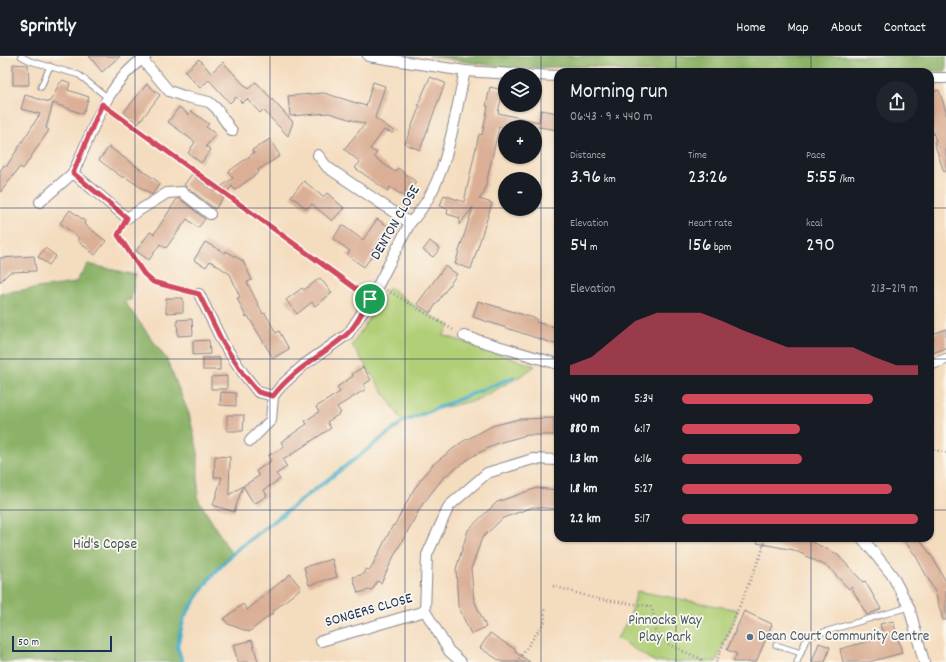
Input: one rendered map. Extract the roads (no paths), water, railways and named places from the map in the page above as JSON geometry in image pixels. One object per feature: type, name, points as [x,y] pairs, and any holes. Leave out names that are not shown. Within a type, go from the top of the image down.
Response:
[{"type":"street","points":[[368,56],[465,71],[498,73]]},
{"type":"street","points":[[40,202],[73,173],[105,101],[122,76],[144,57],[169,91],[186,97],[209,102],[216,108],[232,131]]},
{"type":"street","name":"DENTON CLOSE","points":[[273,396],[288,378],[305,364],[348,334],[379,284],[410,223],[420,213],[433,189],[444,164],[465,71]]},
{"type":"street","points":[[542,75],[554,76]]},
{"type":"street","points":[[934,78],[946,78]]},
{"type":"street","points":[[318,155],[327,167],[410,223]]},
{"type":"street","points":[[73,173],[127,218],[166,193],[182,192],[210,214]]},
{"type":"street","points":[[199,294],[223,343],[243,374],[258,392],[273,396],[271,420],[250,441]]},
{"type":"street","points":[[464,336],[554,363]]},
{"type":"street","points":[[934,364],[946,359]]},
{"type":"street","points":[[461,662],[449,651],[425,611],[427,555],[449,506],[487,473],[533,459],[554,460]]},
{"type":"street","points":[[865,542],[892,575],[909,607],[924,662]]},
{"type":"street","name":"SONGERS CLOSE","points":[[321,641],[425,611]]},
{"type":"lane","points":[[21,56],[30,61],[79,75],[105,101]]},
{"type":"lane","points":[[40,87],[50,66]]},
{"type":"lane","points":[[797,662],[807,637],[909,607]]},
{"type":"lane","points":[[776,645],[801,653]]},
{"type":"waterway","points":[[182,662],[177,646],[184,617],[209,579],[235,551],[403,422],[514,377]]},
{"type":"place","name":"Dean Court Community Centre","points":[[750,637]]},
{"type":"park label","name":"Hid's Copse","points":[[105,545]]},
{"type":"park label","name":"Pinnocks Way Play Park","points":[[665,630]]}]
